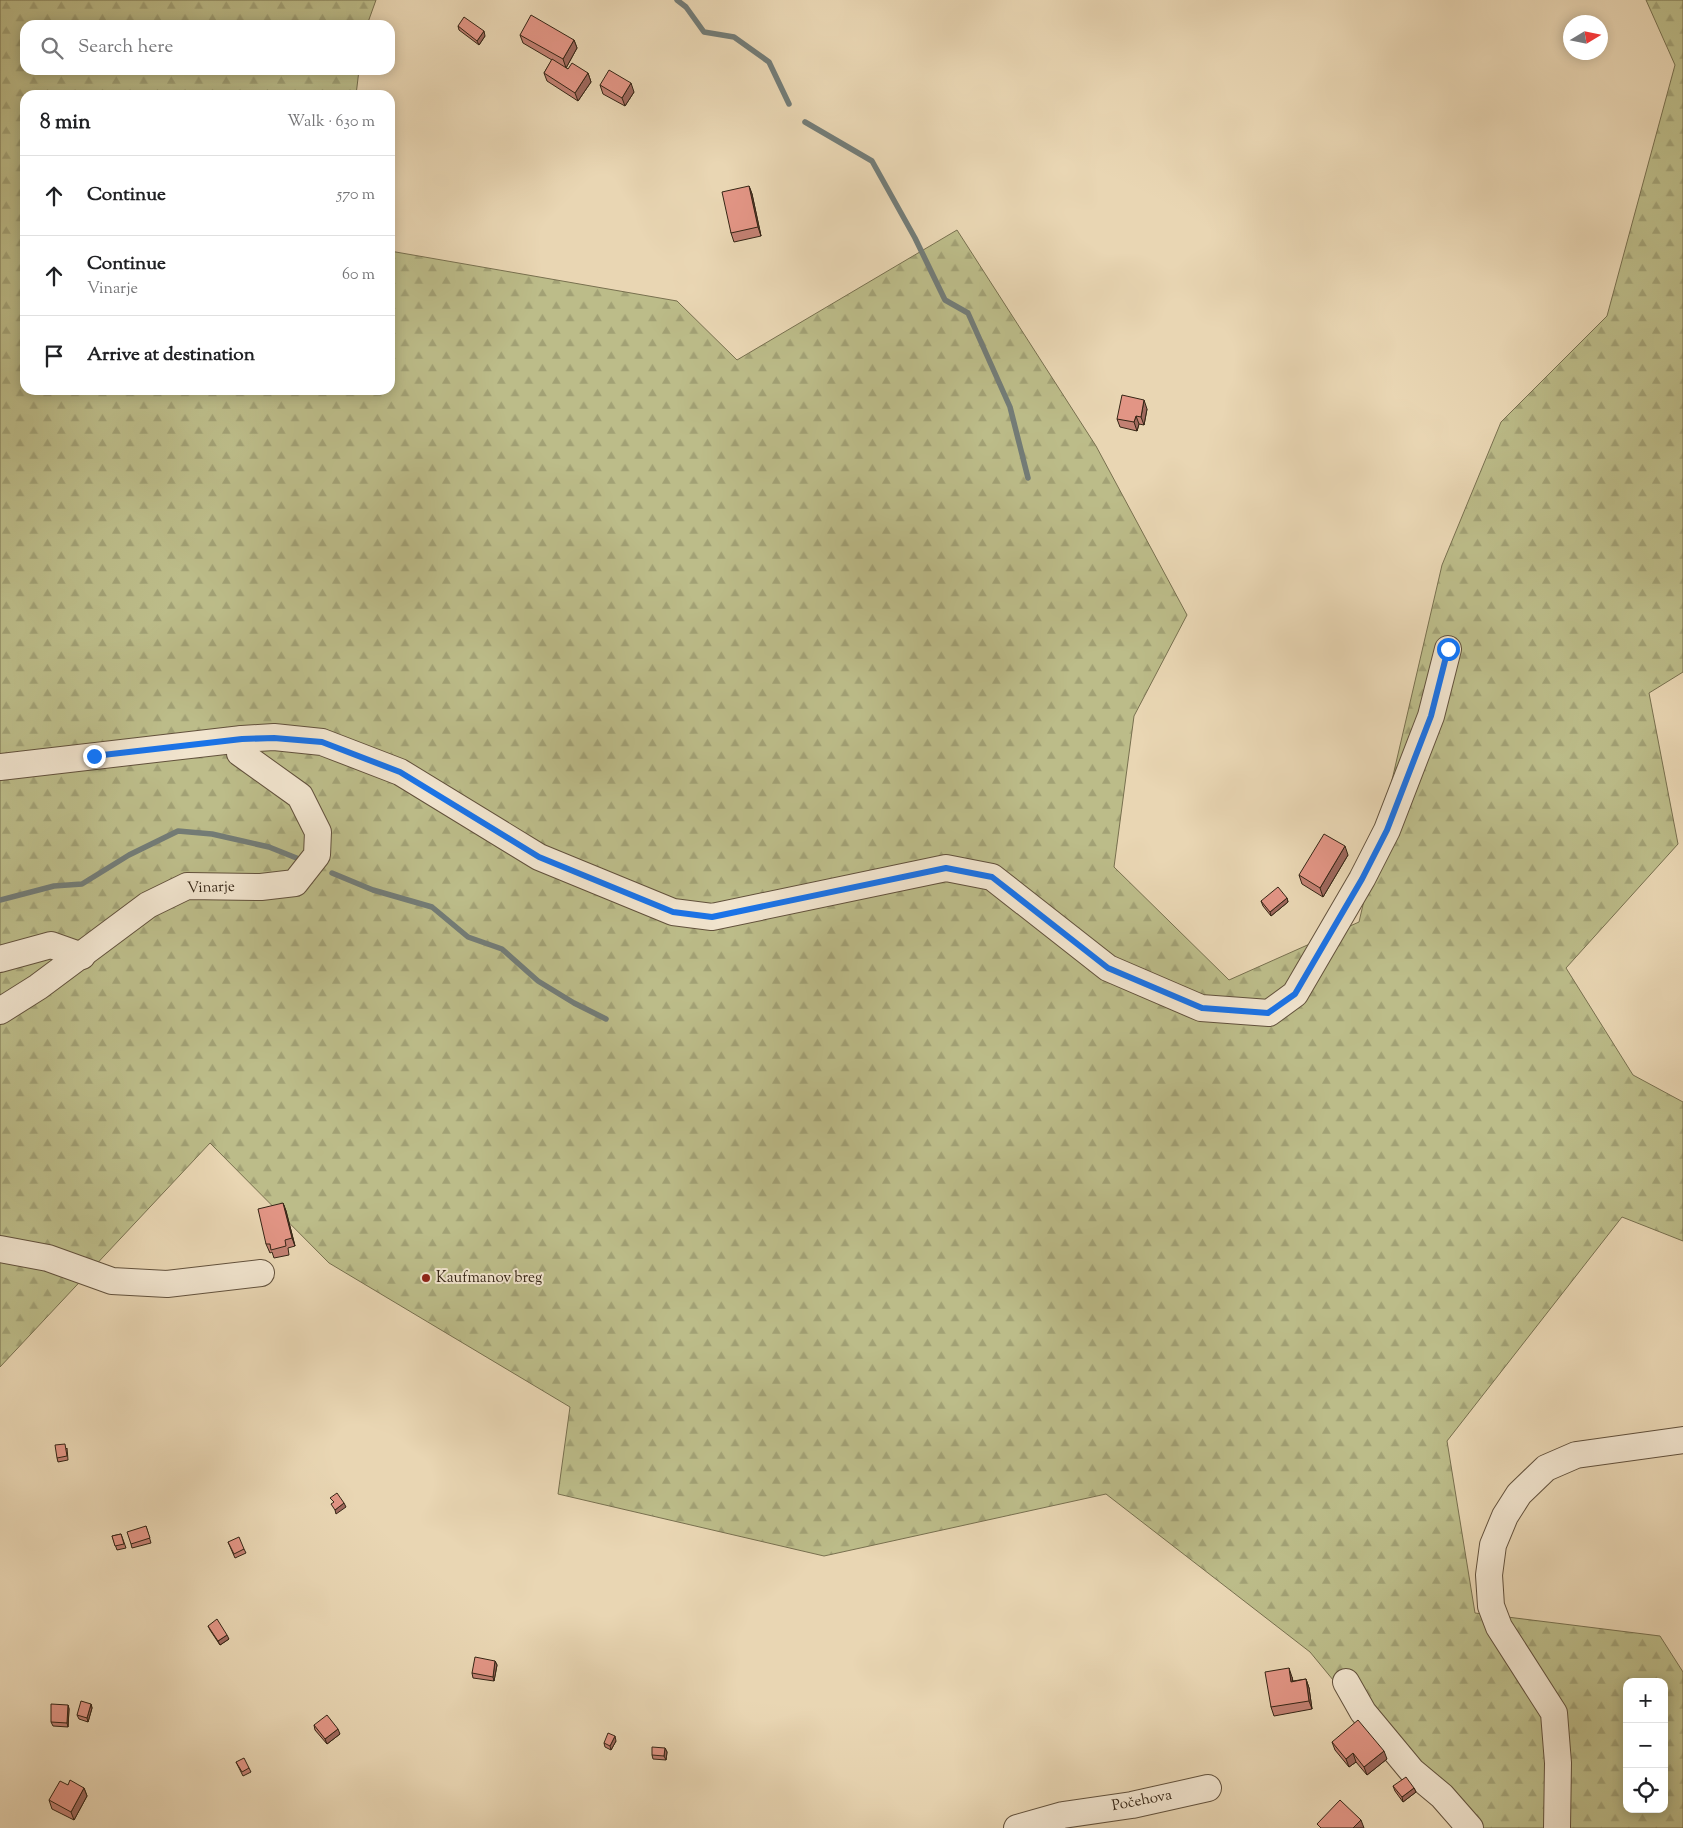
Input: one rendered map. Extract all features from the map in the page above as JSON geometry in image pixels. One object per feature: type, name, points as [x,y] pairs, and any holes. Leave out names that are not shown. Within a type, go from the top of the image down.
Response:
[{"type":"street","points":[[0,767],[242,739],[274,738],[322,742],[400,772],[539,857],[673,912],[712,917],[946,868],[992,877],[1108,968],[1202,1008],[1268,1013],[1295,994],[1362,879],[1387,830],[1431,716],[1448,649]]},
{"type":"street","name":"Vinarje","points":[[0,1011],[82,956],[148,905],[187,886],[261,887],[295,883],[317,855],[318,832],[300,796],[240,754],[242,739]]},
{"type":"street","points":[[0,959],[51,945],[82,956]]},
{"type":"street","points":[[0,1249],[48,1258],[112,1281],[167,1284],[261,1273]]},
{"type":"street","points":[[1557,1828],[1558,1763],[1554,1713],[1499,1626],[1492,1606],[1490,1582],[1493,1545],[1504,1516],[1518,1494],[1546,1468],[1576,1455],[1683,1440]]},
{"type":"street","points":[[1346,1682],[1363,1712],[1412,1771],[1442,1796],[1470,1828]]},
{"type":"street","name":"Počehova","points":[[1017,1828],[1063,1815],[1132,1805],[1208,1788]]},
{"type":"green space","points":[[0,0],[376,0],[369,20],[20,20],[20,75],[358,75],[357,90],[20,90],[20,395],[395,395],[395,252],[677,301],[737,360],[957,230],[1096,446],[1187,615],[1134,716],[1114,867],[1229,980],[1359,922],[1442,565],[1501,422],[1607,316],[1675,65],[1646,0],[1683,0],[1683,672],[1649,693],[1678,844],[1566,968],[1633,1075],[1683,1102],[1683,1241],[1622,1217],[1447,1441],[1475,1613],[1660,1636],[1683,1672],[1683,1828],[1455,1828],[1310,1652],[1106,1494],[824,1556],[558,1494],[570,1407],[329,1263],[210,1143],[0,1367]]},
{"type":"building","points":[[531,15],[574,40],[563,59],[520,35]]},
{"type":"building","points":[[464,17],[484,31],[477,41],[458,26]]},
{"type":"building","points":[[552,59],[568,69],[572,63],[588,73],[575,93],[544,73]]},
{"type":"building","points":[[609,70],[631,83],[622,98],[600,85]]},
{"type":"building","points":[[749,186],[758,227],[731,233],[722,192]]},
{"type":"building","points":[[1122,395],[1144,400],[1141,417],[1136,416],[1134,422],[1117,419]]},
{"type":"building","points":[[1324,834],[1345,846],[1320,888],[1299,875]]},
{"type":"building","points":[[1278,887],[1287,898],[1270,912],[1261,901]]},
{"type":"building","points":[[283,1203],[292,1238],[285,1240],[286,1246],[271,1250],[270,1244],[266,1244],[258,1209]]},
{"type":"building","points":[[65,1444],[67,1456],[57,1458],[55,1445]]},
{"type":"building","points":[[337,1493],[344,1503],[335,1510],[331,1504],[334,1502],[330,1498]]},
{"type":"building","points":[[146,1526],[150,1538],[131,1544],[127,1532]]},
{"type":"building","points":[[121,1534],[124,1544],[115,1546],[112,1536]]},
{"type":"building","points":[[239,1537],[244,1549],[234,1554],[228,1542]]},
{"type":"building","points":[[217,1619],[227,1635],[218,1641],[208,1626]]},
{"type":"building","points":[[475,1657],[495,1661],[493,1677],[472,1673]]},
{"type":"building","points":[[1289,1668],[1291,1682],[1306,1679],[1309,1701],[1271,1707],[1265,1672]]},
{"type":"building","points":[[81,1701],[91,1704],[87,1718],[77,1715]]},
{"type":"building","points":[[51,1704],[68,1705],[67,1723],[51,1722]]},
{"type":"building","points":[[327,1715],[338,1729],[325,1739],[314,1725]]},
{"type":"building","points":[[1358,1720],[1384,1751],[1364,1767],[1353,1753],[1346,1759],[1332,1742]]},
{"type":"building","points":[[608,1733],[615,1736],[610,1746],[604,1743]]},
{"type":"building","points":[[652,1747],[665,1748],[664,1756],[652,1755]]},
{"type":"building","points":[[244,1758],[249,1768],[242,1772],[236,1762]]},
{"type":"building","points":[[1406,1777],[1414,1788],[1402,1797],[1393,1786]]},
{"type":"building","points":[[70,1780],[84,1788],[71,1812],[49,1800],[60,1781],[68,1785]]},
{"type":"building","points":[[1340,1800],[1361,1820],[1353,1828],[1321,1828],[1317,1824]]},
{"type":"waterway","points":[[677,0],[686,7],[704,32],[734,37],[769,62],[789,104]]},
{"type":"waterway","points":[[805,122],[872,161],[915,238],[945,300],[968,313],[1010,407],[1028,478]]},
{"type":"waterway","points":[[0,900],[54,886],[82,884],[129,855],[178,831],[212,834],[269,847],[304,861]]},
{"type":"waterway","points":[[332,873],[373,890],[432,907],[468,937],[502,949],[538,981],[574,1003],[606,1019]]},
{"type":"place","name":"Kaufmanov breg","points":[[426,1278]]},
{"type":"route","points":[[94,756],[242,739],[274,738],[322,742],[400,772],[539,857],[673,912],[712,917],[946,868],[992,877],[1108,968],[1202,1008],[1268,1013],[1295,994],[1362,879],[1387,830],[1431,716],[1448,649]]}]
